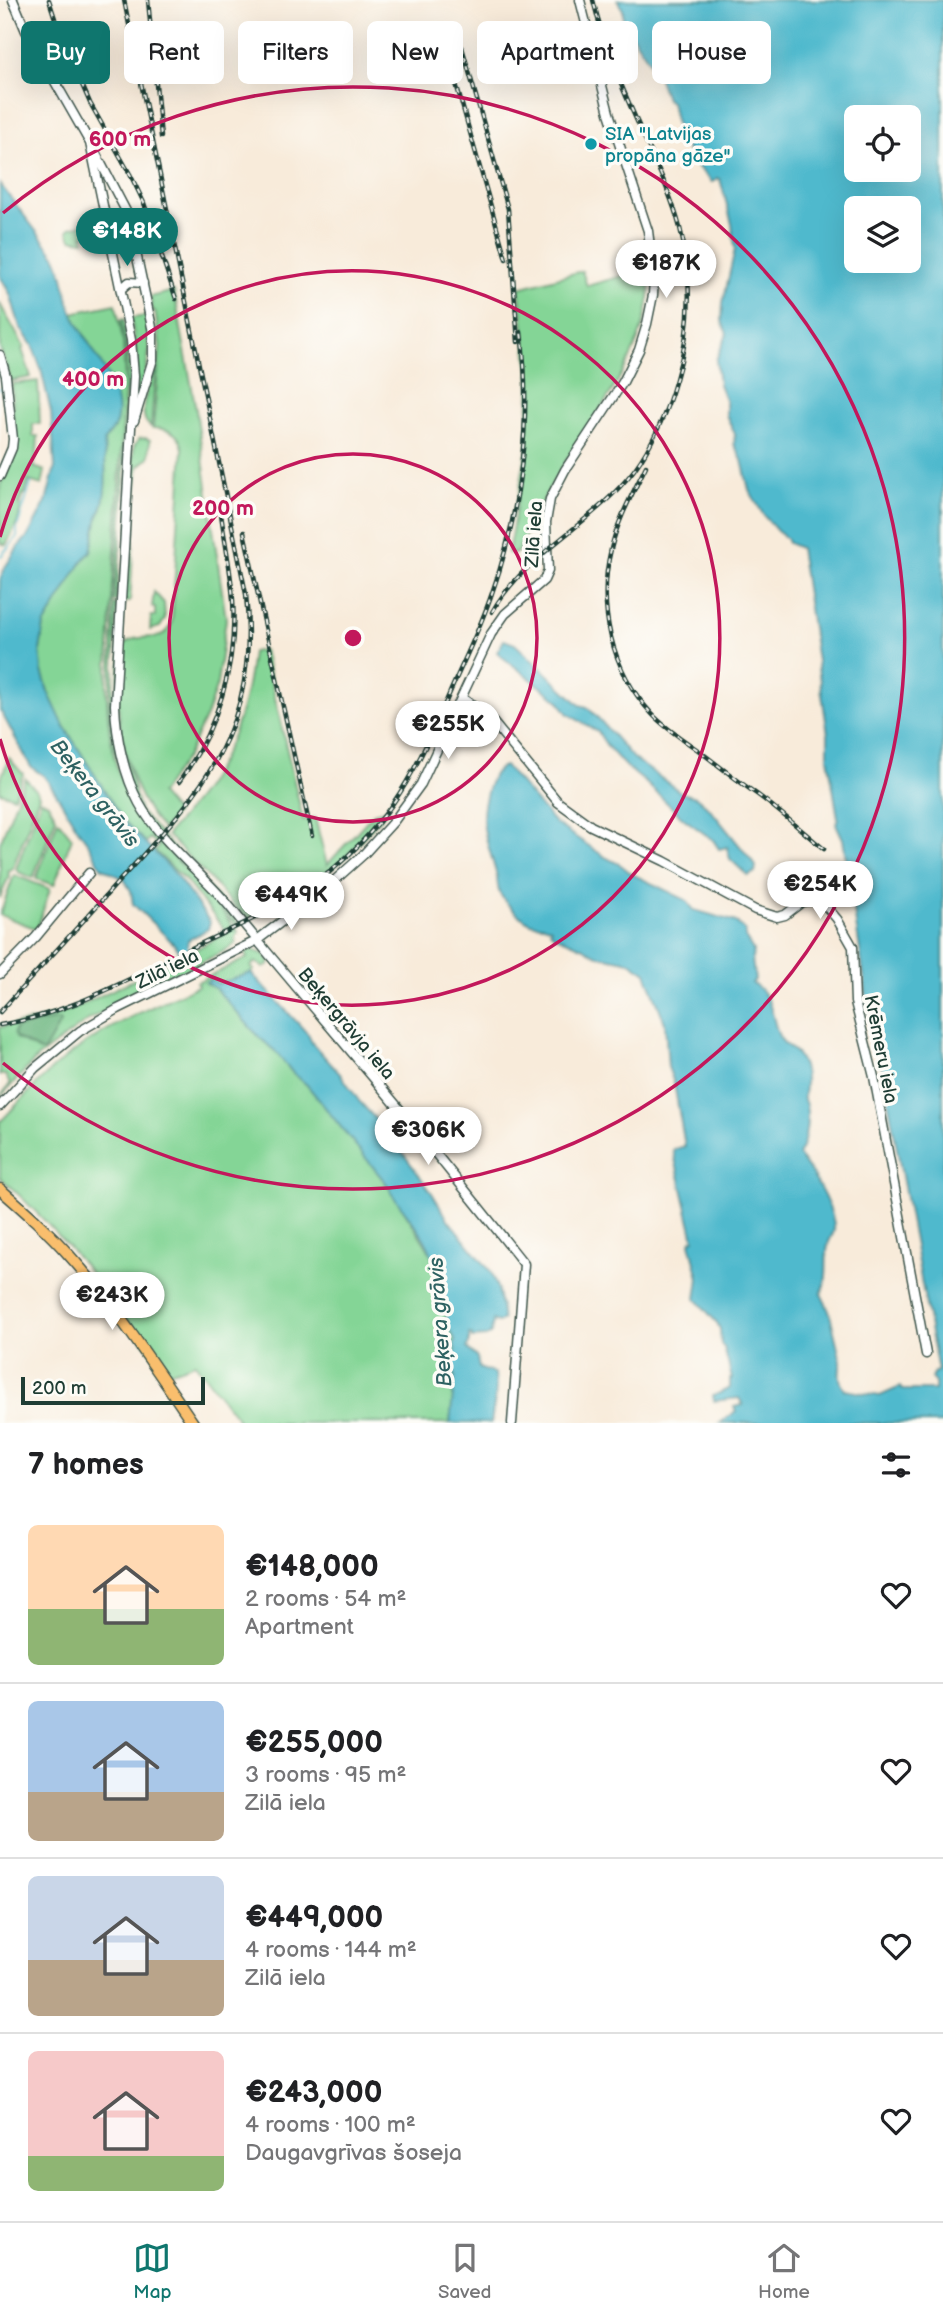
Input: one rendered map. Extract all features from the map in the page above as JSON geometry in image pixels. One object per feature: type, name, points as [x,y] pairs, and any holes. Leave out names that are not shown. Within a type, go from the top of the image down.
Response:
[{"type":"main road","points":[[0,1189],[44,1229],[87,1276],[113,1308],[193,1423]]},
{"type":"street","points":[[13,0],[31,40],[123,202],[137,254],[154,346],[131,434]]},
{"type":"street","name":"Zilā iela","points":[[0,1106],[46,1058],[80,1031],[256,940],[325,889],[381,836],[421,784],[491,634],[505,614],[544,580],[548,571],[546,522],[550,499],[639,350],[648,324],[653,295],[654,278],[648,231],[610,113],[580,0]]},
{"type":"street","points":[[90,143],[134,360],[131,434]]},
{"type":"street","points":[[121,289],[130,282],[143,283]]},
{"type":"street","points":[[0,355],[6,376],[13,439],[0,477]]},
{"type":"street","name":"Beķergrāvja iela","points":[[131,434],[115,705],[118,730],[135,795],[148,817],[210,883],[411,1123],[524,1264],[512,1423]]},
{"type":"street","name":"Krēmeru iela","points":[[462,698],[492,721],[558,802],[591,826],[664,861],[755,910],[777,917],[785,915],[802,902],[816,900],[825,905],[837,919],[853,947],[855,1002],[874,1077],[926,1354]]},
{"type":"street","points":[[0,974],[36,937],[89,873]]},
{"type":"green space","points":[[101,220],[103,230],[97,238],[93,239],[91,234],[83,236],[84,241],[71,239],[68,231],[70,228],[90,222],[91,229],[98,228],[97,221]]},
{"type":"green space","points":[[650,268],[649,297],[643,324],[621,376],[553,482],[517,553],[508,553],[527,448],[530,378],[519,288],[582,271],[587,286]]},
{"type":"green space","points":[[174,291],[196,410],[226,619],[217,684],[207,714],[187,756],[160,794],[176,813],[163,830],[138,791],[130,767],[119,717],[118,691],[123,646],[136,638],[163,635],[172,622],[183,448],[179,438],[172,432],[153,428],[160,346],[150,297]]},
{"type":"green space","points":[[0,304],[24,347],[22,349],[31,377],[11,381],[0,348]]},
{"type":"green space","points":[[116,304],[123,342],[125,385],[107,681],[110,735],[124,788],[141,820],[201,885],[233,926],[225,930],[185,880],[155,851],[159,846],[150,838],[145,843],[123,820],[52,704],[42,671],[40,650],[44,625],[91,551],[104,500],[104,441],[116,423],[117,411],[109,383],[72,313]]},
{"type":"green space","points":[[146,316],[148,360],[136,404],[137,358],[131,318]]},
{"type":"green space","points":[[124,319],[131,376],[117,601],[114,601],[127,396],[126,356],[121,320]]},
{"type":"green space","points":[[156,363],[151,427],[146,422],[144,406]]},
{"type":"green space","points":[[38,381],[40,424],[33,424],[33,436],[38,436],[34,467],[45,471],[42,485],[29,481],[19,505],[18,521],[6,545],[0,543],[0,486],[14,448],[12,384]]},
{"type":"green space","points":[[139,439],[150,440],[149,457],[138,467],[130,602],[124,602],[134,446]]},
{"type":"green space","points":[[154,592],[164,603],[165,619],[160,627],[150,630],[151,616],[155,616],[155,607],[152,607]]},
{"type":"green space","points":[[114,604],[117,604],[112,712],[140,811],[239,924],[236,925],[198,879],[148,826],[127,790],[114,746],[109,712]]},
{"type":"green space","points":[[264,650],[303,820],[315,818],[327,865],[374,813],[388,809],[353,850],[329,871],[246,920],[167,835],[211,779],[230,742],[240,713],[252,652]]},
{"type":"green space","points":[[9,758],[23,774],[14,797],[0,792],[0,780]]},
{"type":"green space","points":[[25,778],[39,796],[12,870],[8,870],[9,876],[0,898],[0,843]]},
{"type":"green space","points":[[41,800],[48,803],[56,817],[33,878],[16,869]]},
{"type":"green space","points":[[58,820],[72,838],[54,885],[36,879]]},
{"type":"green space","points":[[14,875],[50,889],[37,929],[0,915]]},
{"type":"green space","points":[[235,928],[238,932],[236,943],[228,949],[91,1018],[38,1057],[0,1097],[10,1084],[5,1075],[0,1075],[0,1027],[71,1010],[179,958],[183,963],[198,955],[194,950]],"holes":[[[59,1023],[44,1050],[40,1051],[16,1038],[16,1028]]]},
{"type":"green space","points":[[252,950],[264,954],[270,961],[269,965],[264,967],[255,962],[251,973],[218,984],[211,980],[206,983],[216,989],[307,1085],[360,1148],[390,1188],[432,1255],[448,1326],[456,1341],[450,1423],[241,1423],[195,1363],[166,1373],[89,1270],[46,1222],[0,1177],[0,1122],[50,1072],[73,1052],[107,1030],[198,986],[197,982],[247,958],[245,952]]},
{"type":"green space","points":[[59,1020],[60,1023],[44,1051],[16,1038],[16,1028]]},
{"type":"water","points":[[617,0],[943,0],[943,1423],[720,1423],[736,1411],[734,1407],[743,1405],[739,1398],[714,1401],[713,1396],[730,1388],[732,1379],[724,1347],[721,1345],[720,1329],[696,1299],[699,1278],[690,1243],[694,1239],[673,1150],[685,1146],[674,1083],[668,1067],[665,1023],[646,973],[630,962],[596,955],[554,935],[548,926],[531,923],[518,915],[499,892],[484,831],[483,811],[489,786],[497,771],[505,766],[555,823],[632,874],[686,900],[694,910],[736,922],[745,931],[745,937],[753,950],[755,980],[752,983],[768,1000],[779,1036],[798,1056],[804,1073],[806,1127],[798,1155],[821,1191],[834,1222],[821,1294],[829,1310],[841,1361],[841,1383],[845,1390],[880,1396],[900,1387],[902,1390],[935,1390],[935,1383],[931,1378],[934,1372],[938,1371],[878,1046],[868,1007],[843,839],[836,824],[838,818],[828,757],[828,734],[800,548],[788,543],[777,531],[764,516],[749,490],[719,384],[716,360],[727,334],[722,321],[723,303],[735,249],[732,224],[720,179],[712,182],[692,161],[675,121],[671,102],[666,99],[661,84],[771,84],[771,21],[652,21],[652,65],[638,44],[638,21],[623,21],[623,10]]},
{"type":"water","points":[[0,184],[56,257],[73,314],[110,381],[118,409],[116,423],[104,441],[104,500],[91,551],[44,625],[40,650],[42,671],[48,692],[64,726],[123,820],[173,871],[210,922],[208,929],[188,940],[187,948],[179,952],[133,904],[131,891],[124,879],[101,867],[56,793],[44,776],[31,767],[0,710],[0,580],[4,569],[28,536],[46,502],[55,467],[51,412],[41,369],[32,345],[20,327],[10,294],[0,276]]},
{"type":"water","points":[[504,640],[515,644],[580,705],[587,707],[630,755],[682,793],[696,797],[710,809],[756,866],[755,872],[748,876],[730,859],[727,847],[719,849],[713,840],[683,818],[624,765],[598,732],[568,714],[558,700],[497,652]]},
{"type":"water","points":[[251,973],[308,1034],[312,1043],[389,1134],[449,1221],[491,1272],[498,1290],[503,1320],[498,1323],[493,1320],[491,1333],[486,1337],[472,1338],[469,1334],[467,1348],[477,1358],[479,1368],[495,1374],[496,1392],[491,1423],[450,1423],[455,1376],[452,1360],[456,1352],[455,1339],[446,1325],[445,1305],[436,1265],[422,1235],[390,1188],[307,1085],[216,989],[206,982],[211,979],[218,984]]},
{"type":"waterway","points":[[0,557],[17,537],[17,528],[31,483]]},
{"type":"waterway","name":"Beķera grāvis","points":[[182,943],[190,958]]},
{"type":"railway","points":[[49,0],[60,34],[90,103],[144,203],[176,299]]},
{"type":"railway","points":[[0,1012],[150,848],[200,785],[220,754],[234,720],[244,683],[248,642],[246,594],[124,0]]},
{"type":"railway","points":[[148,0],[161,137]]},
{"type":"railway","points":[[492,612],[523,572],[599,507],[634,470],[664,415],[685,342],[688,285],[680,228],[673,205],[616,71],[593,0]]},
{"type":"railway","points":[[463,51],[508,209],[518,342]]},
{"type":"railway","points":[[456,84],[506,259]]},
{"type":"railway","points":[[0,1025],[47,1014],[112,988],[283,903],[304,891],[341,862],[378,823],[406,783],[429,739],[483,618],[502,562],[522,464],[525,398],[521,332]]},
{"type":"railway","points":[[646,466],[618,527],[607,571],[607,615],[617,658],[626,678],[638,697],[662,724],[767,801],[824,849]]},
{"type":"railway","points":[[179,782],[193,762],[214,718],[228,672],[232,648],[233,600],[221,514]]},
{"type":"railway","points":[[244,532],[312,836]]},
{"type":"place","name":"SIA \"Latvijas propāna gāze\"","points":[[591,144]]}]
